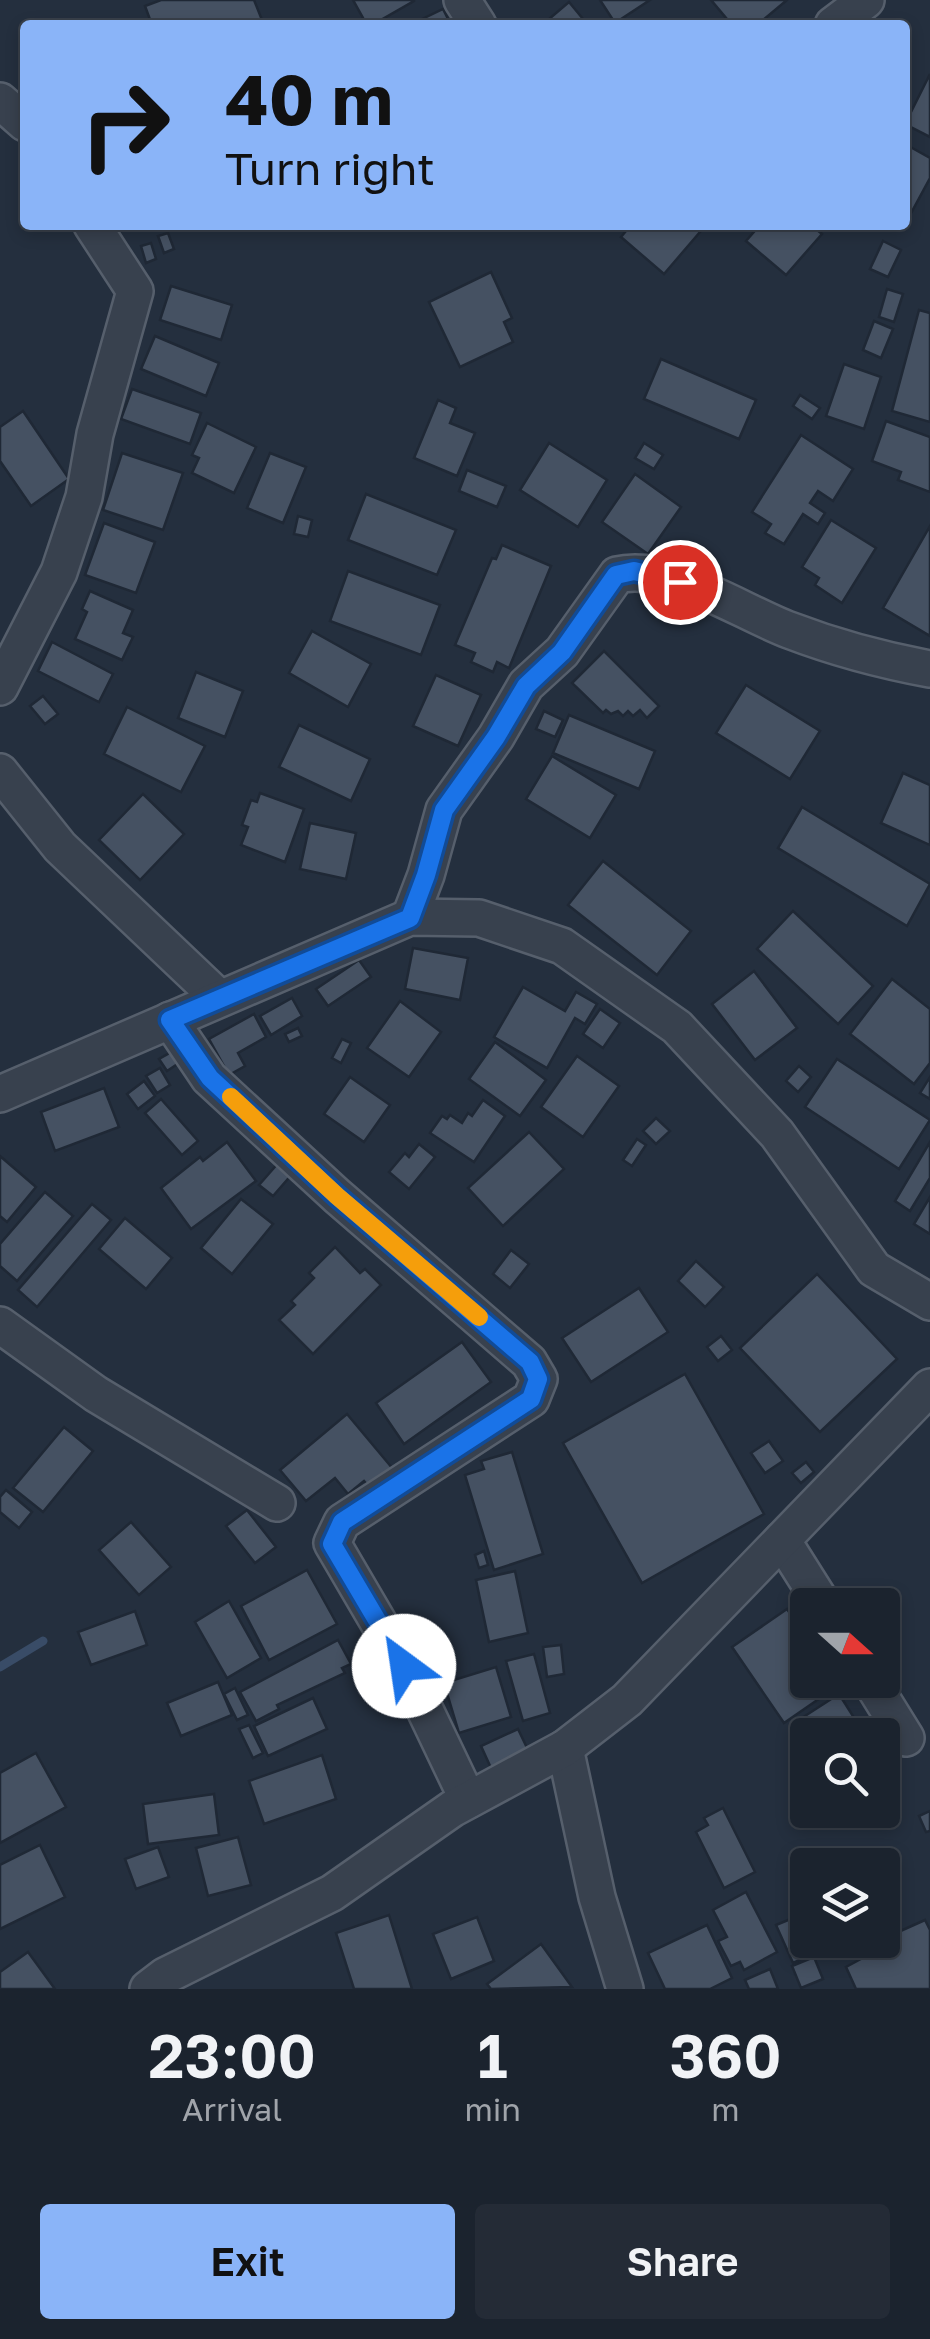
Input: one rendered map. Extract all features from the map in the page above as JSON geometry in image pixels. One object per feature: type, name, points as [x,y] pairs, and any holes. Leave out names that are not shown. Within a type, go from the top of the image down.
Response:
[{"type":"street","points":[[840,20],[866,0]]},
{"type":"street","points":[[0,101],[20,119]]},
{"type":"street","points":[[0,687],[59,572],[84,497],[95,434],[135,291],[95,230]]},
{"type":"street","points":[[410,918],[444,810],[496,737],[526,686],[562,652],[616,575],[634,571],[680,582],[786,629],[849,651],[930,670]]},
{"type":"street","points":[[0,772],[60,847],[218,998]]},
{"type":"street","points":[[0,1094],[410,918],[479,918],[562,946],[678,1027],[777,1134],[874,1269],[930,1302]]},
{"type":"street","points":[[170,1020],[210,1078],[337,1196],[530,1362],[538,1379],[531,1399],[342,1522],[332,1544],[404,1666],[468,1800]]},
{"type":"street","points":[[0,1325],[96,1394],[277,1503]]},
{"type":"street","points":[[148,1989],[165,1976],[332,1894],[394,1847],[468,1800],[565,1748],[626,1700],[930,1386]]},
{"type":"street","points":[[782,1540],[812,1588]]},
{"type":"street","points":[[881,1698],[906,1738]]},
{"type":"street","points":[[565,1748],[598,1897],[625,1989]]},
{"type":"building","points":[[161,0],[254,0],[262,20],[150,20],[145,6]]},
{"type":"building","points":[[353,0],[414,0],[381,20],[364,20]]},
{"type":"building","points":[[600,0],[650,0],[620,20],[613,20]]},
{"type":"building","points":[[711,0],[787,0],[763,20],[728,20]]},
{"type":"building","points":[[569,2],[584,20],[548,20]]},
{"type":"building","points":[[443,9],[448,20],[420,20]]},
{"type":"building","points":[[930,74],[930,137],[910,127],[910,114]]},
{"type":"building","points":[[910,147],[930,158],[930,178],[910,215]]},
{"type":"building","points":[[627,230],[700,232],[664,274],[621,237]]},
{"type":"building","points":[[756,230],[817,230],[822,234],[786,275],[746,241]]},
{"type":"building","points":[[168,233],[174,249],[164,253],[158,236]]},
{"type":"building","points":[[883,241],[901,250],[888,277],[870,269]]},
{"type":"building","points":[[151,243],[156,259],[146,263],[141,246]]},
{"type":"building","points":[[491,272],[512,318],[504,322],[513,342],[460,367],[429,302]]},
{"type":"building","points":[[171,286],[232,305],[221,340],[160,320]]},
{"type":"building","points":[[887,289],[903,294],[894,322],[879,317]]},
{"type":"building","points":[[919,310],[930,313],[930,422],[892,411]]},
{"type":"building","points":[[874,321],[893,329],[881,358],[863,350]]},
{"type":"building","points":[[155,336],[219,363],[206,396],[141,369]]},
{"type":"building","points":[[661,359],[756,400],[739,439],[644,399]]},
{"type":"building","points":[[844,364],[881,377],[864,429],[826,416]]},
{"type":"building","points":[[132,389],[201,413],[190,444],[121,419]]},
{"type":"building","points":[[800,395],[820,408],[812,419],[793,406]]},
{"type":"building","points":[[438,400],[456,408],[450,423],[475,433],[457,476],[414,458]]},
{"type":"building","points":[[23,411],[69,479],[31,506],[0,461],[0,427]]},
{"type":"building","points":[[886,421],[930,437],[930,492],[898,480],[901,472],[872,461]]},
{"type":"building","points":[[207,423],[256,447],[234,493],[192,473],[199,458],[192,455]]},
{"type":"building","points":[[801,435],[853,469],[833,501],[818,491],[810,503],[825,513],[818,524],[803,514],[784,544],[765,533],[771,524],[752,512]]},
{"type":"building","points":[[549,443],[607,480],[578,527],[520,490]]},
{"type":"building","points":[[644,443],[663,455],[654,469],[635,458]]},
{"type":"building","points":[[122,453],[183,473],[163,530],[103,510]]},
{"type":"building","points":[[270,453],[306,467],[283,523],[247,508]]},
{"type":"building","points":[[467,470],[506,486],[497,507],[459,491]]},
{"type":"building","points":[[635,474],[681,507],[648,554],[602,522]]},
{"type":"building","points":[[366,494],[456,530],[437,575],[348,540]]},
{"type":"building","points":[[298,516],[312,520],[308,537],[294,534]]},
{"type":"building","points":[[831,520],[876,548],[842,603],[815,585],[819,578],[802,567]]},
{"type":"building","points":[[104,523],[155,542],[136,593],[85,575]]},
{"type":"building","points":[[930,526],[930,636],[883,608]]},
{"type":"building","points":[[502,545],[551,566],[509,668],[497,662],[493,672],[471,662],[475,653],[455,645],[492,558],[496,559]]},
{"type":"building","points":[[348,571],[440,605],[421,655],[330,621]]},
{"type":"building","points":[[90,591],[133,610],[123,633],[133,637],[122,660],[75,639],[87,612],[82,609]]},
{"type":"building","points":[[312,631],[371,664],[348,707],[289,673]]},
{"type":"building","points":[[52,642],[113,674],[99,702],[38,671]]},
{"type":"building","points":[[604,651],[659,706],[647,718],[640,710],[633,716],[628,711],[623,716],[618,711],[603,713],[572,683]]},
{"type":"building","points":[[196,672],[243,691],[225,737],[178,718]]},
{"type":"building","points":[[436,675],[481,695],[458,746],[413,726]]},
{"type":"building","points":[[746,685],[820,731],[790,779],[716,733]]},
{"type":"building","points":[[43,696],[58,714],[45,724],[30,706]]},
{"type":"building","points":[[127,707],[205,746],[181,792],[104,754]]},
{"type":"building","points":[[544,711],[563,720],[555,737],[536,729]]},
{"type":"building","points":[[569,715],[655,751],[639,789],[553,753]]},
{"type":"building","points":[[299,725],[370,759],[351,801],[279,767]]},
{"type":"building","points":[[552,756],[616,795],[590,838],[526,799]]},
{"type":"building","points":[[903,773],[930,785],[930,845],[881,823]]},
{"type":"building","points":[[260,793],[304,809],[285,862],[241,845],[248,827],[242,825],[251,800],[257,802]]},
{"type":"building","points":[[143,794],[184,834],[140,880],[99,840]]},
{"type":"building","points":[[802,807],[930,884],[907,926],[778,848]]},
{"type":"building","points":[[310,823],[356,833],[346,879],[300,869]]},
{"type":"building","points":[[603,861],[691,931],[657,975],[568,905]]},
{"type":"building","points":[[793,911],[873,986],[838,1024],[757,949]]},
{"type":"building","points":[[413,948],[468,958],[460,1000],[405,989]]},
{"type":"building","points":[[359,960],[371,977],[328,1006],[316,989]]},
{"type":"building","points":[[754,971],[797,1028],[755,1060],[712,1004]]},
{"type":"building","points":[[892,979],[930,1009],[930,1063],[914,1084],[850,1034]]},
{"type":"building","points":[[523,987],[565,1011],[576,992],[597,1004],[585,1024],[575,1018],[547,1068],[494,1037]]},
{"type":"building","points":[[292,998],[302,1016],[271,1035],[260,1016]]},
{"type":"building","points":[[400,1001],[441,1032],[409,1077],[367,1048]]},
{"type":"building","points":[[600,1009],[620,1023],[603,1048],[583,1034]]},
{"type":"building","points":[[254,1014],[266,1037],[238,1053],[245,1066],[229,1075],[209,1039]]},
{"type":"building","points":[[298,1028],[302,1036],[289,1042],[285,1034]]},
{"type":"building","points":[[342,1039],[351,1043],[341,1063],[332,1058]]},
{"type":"building","points":[[495,1042],[546,1080],[520,1116],[469,1079]]},
{"type":"building","points":[[175,1050],[182,1061],[167,1071],[159,1059]]},
{"type":"building","points":[[577,1056],[619,1086],[583,1137],[541,1107]]},
{"type":"building","points":[[837,1059],[930,1120],[899,1169],[805,1107]]},
{"type":"building","points":[[799,1066],[811,1077],[798,1092],[786,1081]]},
{"type":"building","points":[[160,1068],[170,1085],[157,1093],[146,1076]]},
{"type":"building","points":[[350,1077],[390,1105],[364,1142],[324,1114]]},
{"type":"building","points":[[930,1077],[930,1099],[920,1093]]},
{"type":"building","points":[[144,1081],[155,1096],[138,1109],[127,1094]]},
{"type":"building","points":[[104,1088],[119,1127],[55,1151],[41,1112]]},
{"type":"building","points":[[161,1099],[198,1141],[182,1155],[145,1113]]},
{"type":"building","points":[[483,1100],[505,1116],[474,1162],[430,1133],[442,1116],[447,1119],[450,1115],[462,1123]]},
{"type":"building","points":[[656,1118],[670,1131],[656,1144],[643,1131]]},
{"type":"building","points":[[529,1132],[564,1169],[503,1226],[468,1188]]},
{"type":"building","points":[[637,1139],[646,1145],[632,1166],[623,1160]]},
{"type":"building","points":[[227,1142],[256,1181],[191,1229],[161,1188],[200,1157],[203,1161]]},
{"type":"building","points":[[930,1142],[930,1178],[910,1211],[895,1201]]},
{"type":"building","points":[[419,1144],[435,1157],[409,1189],[389,1172]]},
{"type":"building","points":[[0,1156],[36,1187],[7,1222],[0,1216]]},
{"type":"building","points":[[280,1161],[293,1173],[273,1196],[259,1185]]},
{"type":"building","points":[[45,1192],[73,1216],[17,1281],[0,1266],[0,1244]]},
{"type":"building","points":[[930,1197],[930,1234],[914,1224]]},
{"type":"building","points":[[241,1199],[273,1224],[232,1274],[201,1248]]},
{"type":"building","points":[[92,1204],[111,1220],[37,1307],[18,1290]]},
{"type":"building","points":[[125,1218],[172,1258],[146,1289],[99,1249]]},
{"type":"building","points":[[335,1247],[360,1273],[365,1269],[381,1285],[313,1354],[279,1320],[314,1278],[309,1273]]},
{"type":"building","points":[[511,1250],[529,1264],[510,1288],[493,1274]]},
{"type":"building","points":[[696,1261],[724,1287],[705,1307],[678,1281]]},
{"type":"building","points":[[817,1274],[897,1359],[820,1432],[740,1348]]},
{"type":"building","points":[[639,1288],[668,1332],[591,1382],[562,1338]]},
{"type":"building","points":[[721,1336],[732,1350],[718,1361],[707,1347]]},
{"type":"building","points":[[462,1342],[491,1382],[404,1444],[376,1403]]},
{"type":"building","points":[[685,1374],[764,1514],[642,1583],[563,1443]]},
{"type":"building","points":[[347,1414],[393,1469],[370,1488],[364,1481],[348,1494],[335,1478],[306,1501],[280,1470]]},
{"type":"building","points":[[64,1427],[93,1451],[43,1512],[13,1488]]},
{"type":"building","points":[[769,1441],[783,1461],[765,1473],[751,1453]]},
{"type":"building","points":[[512,1452],[543,1554],[494,1570],[465,1475],[484,1469],[481,1461]]},
{"type":"building","points":[[806,1462],[814,1472],[801,1483],[792,1473]]},
{"type":"building","points":[[6,1490],[32,1512],[19,1528],[0,1512],[0,1497]]},
{"type":"building","points":[[247,1510],[276,1547],[255,1563],[226,1526]]},
{"type":"building","points":[[131,1522],[171,1567],[139,1595],[99,1550]]},
{"type":"building","points":[[484,1551],[488,1565],[479,1568],[475,1555]]},
{"type":"building","points":[[307,1570],[337,1624],[269,1660],[241,1606]]},
{"type":"building","points":[[515,1571],[528,1633],[489,1642],[476,1580]]},
{"type":"building","points":[[229,1601],[261,1658],[227,1678],[195,1622]]},
{"type":"building","points":[[787,1609],[790,1698],[820,1698],[784,1723],[732,1647]]},
{"type":"building","points":[[135,1611],[147,1645],[91,1665],[78,1632]]},
{"type":"building","points":[[338,1640],[351,1664],[342,1668],[345,1673],[277,1705],[279,1709],[256,1721],[240,1692]]},
{"type":"building","points":[[561,1645],[564,1674],[547,1677],[543,1647]]},
{"type":"building","points":[[534,1654],[550,1713],[523,1721],[506,1661]]},
{"type":"building","points":[[496,1667],[511,1717],[459,1733],[444,1683]]},
{"type":"building","points":[[218,1682],[232,1715],[181,1736],[167,1703]]},
{"type":"building","points":[[235,1688],[248,1715],[237,1720],[224,1694]]},
{"type":"building","points":[[313,1698],[327,1729],[268,1756],[254,1726]]},
{"type":"building","points":[[833,1698],[842,1698],[854,1718],[802,1718]]},
{"type":"building","points":[[249,1725],[263,1753],[253,1758],[239,1729]]},
{"type":"building","points":[[518,1729],[529,1752],[491,1768],[481,1746]]},
{"type":"building","points":[[36,1753],[66,1807],[0,1843],[0,1773]]},
{"type":"building","points":[[322,1755],[336,1799],[264,1824],[249,1781]]},
{"type":"building","points":[[214,1794],[219,1835],[148,1844],[143,1804]]},
{"type":"building","points":[[723,1808],[755,1872],[724,1888],[696,1832],[708,1825],[704,1818]]},
{"type":"building","points":[[930,1811],[930,1831],[926,1832],[919,1816]]},
{"type":"building","points":[[238,1837],[251,1885],[208,1896],[196,1848]]},
{"type":"building","points":[[40,1845],[65,1897],[0,1929],[0,1865]]},
{"type":"building","points":[[158,1847],[169,1877],[136,1889],[125,1859]]},
{"type":"building","points":[[746,1892],[777,1952],[744,1970],[740,1962],[731,1966],[718,1941],[727,1937],[713,1910]]},
{"type":"building","points":[[389,1915],[412,1989],[354,1989],[336,1933]]},
{"type":"building","points":[[477,1917],[494,1961],[451,1979],[433,1934]]},
{"type":"building","points":[[790,1919],[790,1956],[776,1925]]},
{"type":"building","points":[[925,1920],[930,1930],[930,1989],[856,1989],[846,1967],[863,1958],[900,1958],[900,1931]]},
{"type":"building","points":[[707,1925],[732,1978],[710,1989],[665,1989],[648,1953]]},
{"type":"building","points":[[541,1944],[572,1987],[491,1989],[487,1984]]},
{"type":"building","points":[[28,1952],[55,1989],[0,1989],[0,1972]]},
{"type":"building","points":[[814,1958],[823,1979],[801,1988],[792,1966]]},
{"type":"building","points":[[770,1969],[778,1989],[749,1989],[745,1980]]},
{"type":"waterway","points":[[0,1667],[43,1641]]},
{"type":"slow traffic","points":[[231,1097],[337,1196],[479,1317]]},
{"type":"route","points":[[404,1666],[332,1544],[342,1522],[531,1399],[538,1379],[530,1362],[337,1196],[210,1078],[170,1020],[410,918],[444,810],[496,737],[526,686],[562,652],[616,575],[634,571],[680,582]]}]
